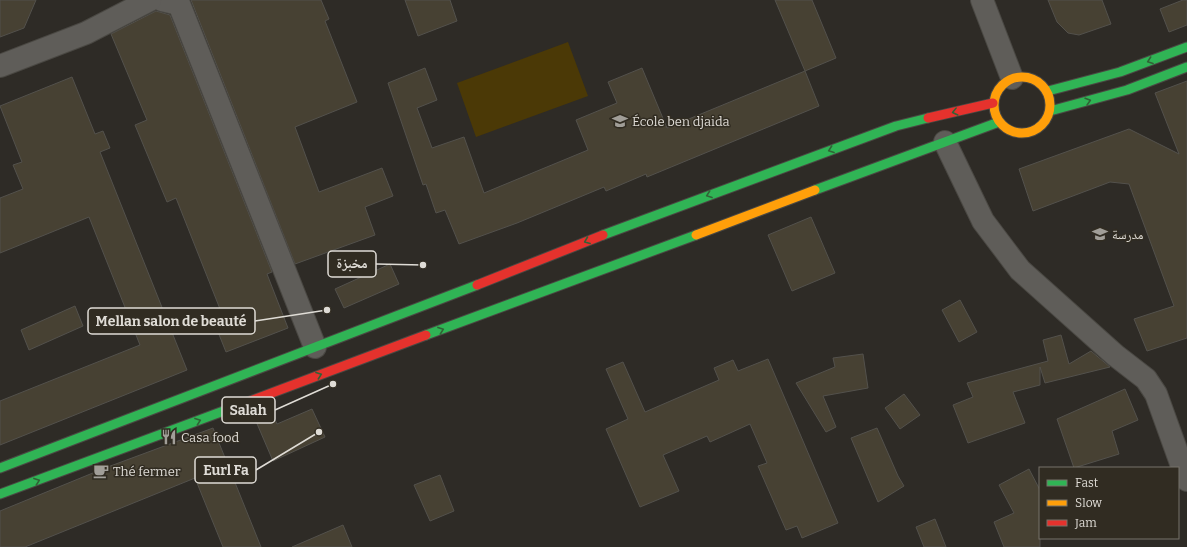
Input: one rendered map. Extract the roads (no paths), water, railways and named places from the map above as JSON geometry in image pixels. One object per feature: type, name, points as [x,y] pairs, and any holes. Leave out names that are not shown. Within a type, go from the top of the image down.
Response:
[{"type":"main road","points":[[1048,92],[1120,72],[1187,47]]},
{"type":"main road","points":[[1050,111],[1127,90],[1187,67]]},
{"type":"main road","points":[[1028,77],[1043,85],[1048,92],[1051,101],[1050,111],[1040,127],[1032,131],[1014,132],[999,122],[993,102],[998,89],[1004,82],[1012,78],[1028,77]]},
{"type":"main road","points":[[0,468],[316,347],[651,216],[896,126],[993,102]]},
{"type":"main road","points":[[0,494],[999,122]]},
{"type":"street","points":[[0,66],[86,33],[150,0]]},
{"type":"street","points":[[162,0],[179,4],[316,347]]},
{"type":"street","points":[[982,0],[1012,78]]},
{"type":"street","points":[[945,142],[982,221],[1020,270],[1115,356],[1146,379],[1156,394],[1187,480]]},
{"type":"place","name":"École ben djaida","points":[[620,121]]},
{"type":"place","name":"مدرسة","points":[[1100,234]]},
{"type":"place","name":"مخبزة","points":[[423,265]]},
{"type":"place","name":"Mellan salon de beauté","points":[[327,310]]},
{"type":"place","name":"Salah","points":[[333,384]]},
{"type":"place","name":"Eurl Fa","points":[[319,432]]},
{"type":"place","name":"Casa food","points":[[169,437]]},
{"type":"place","name":"Thé fermer","points":[[101,471]]}]
